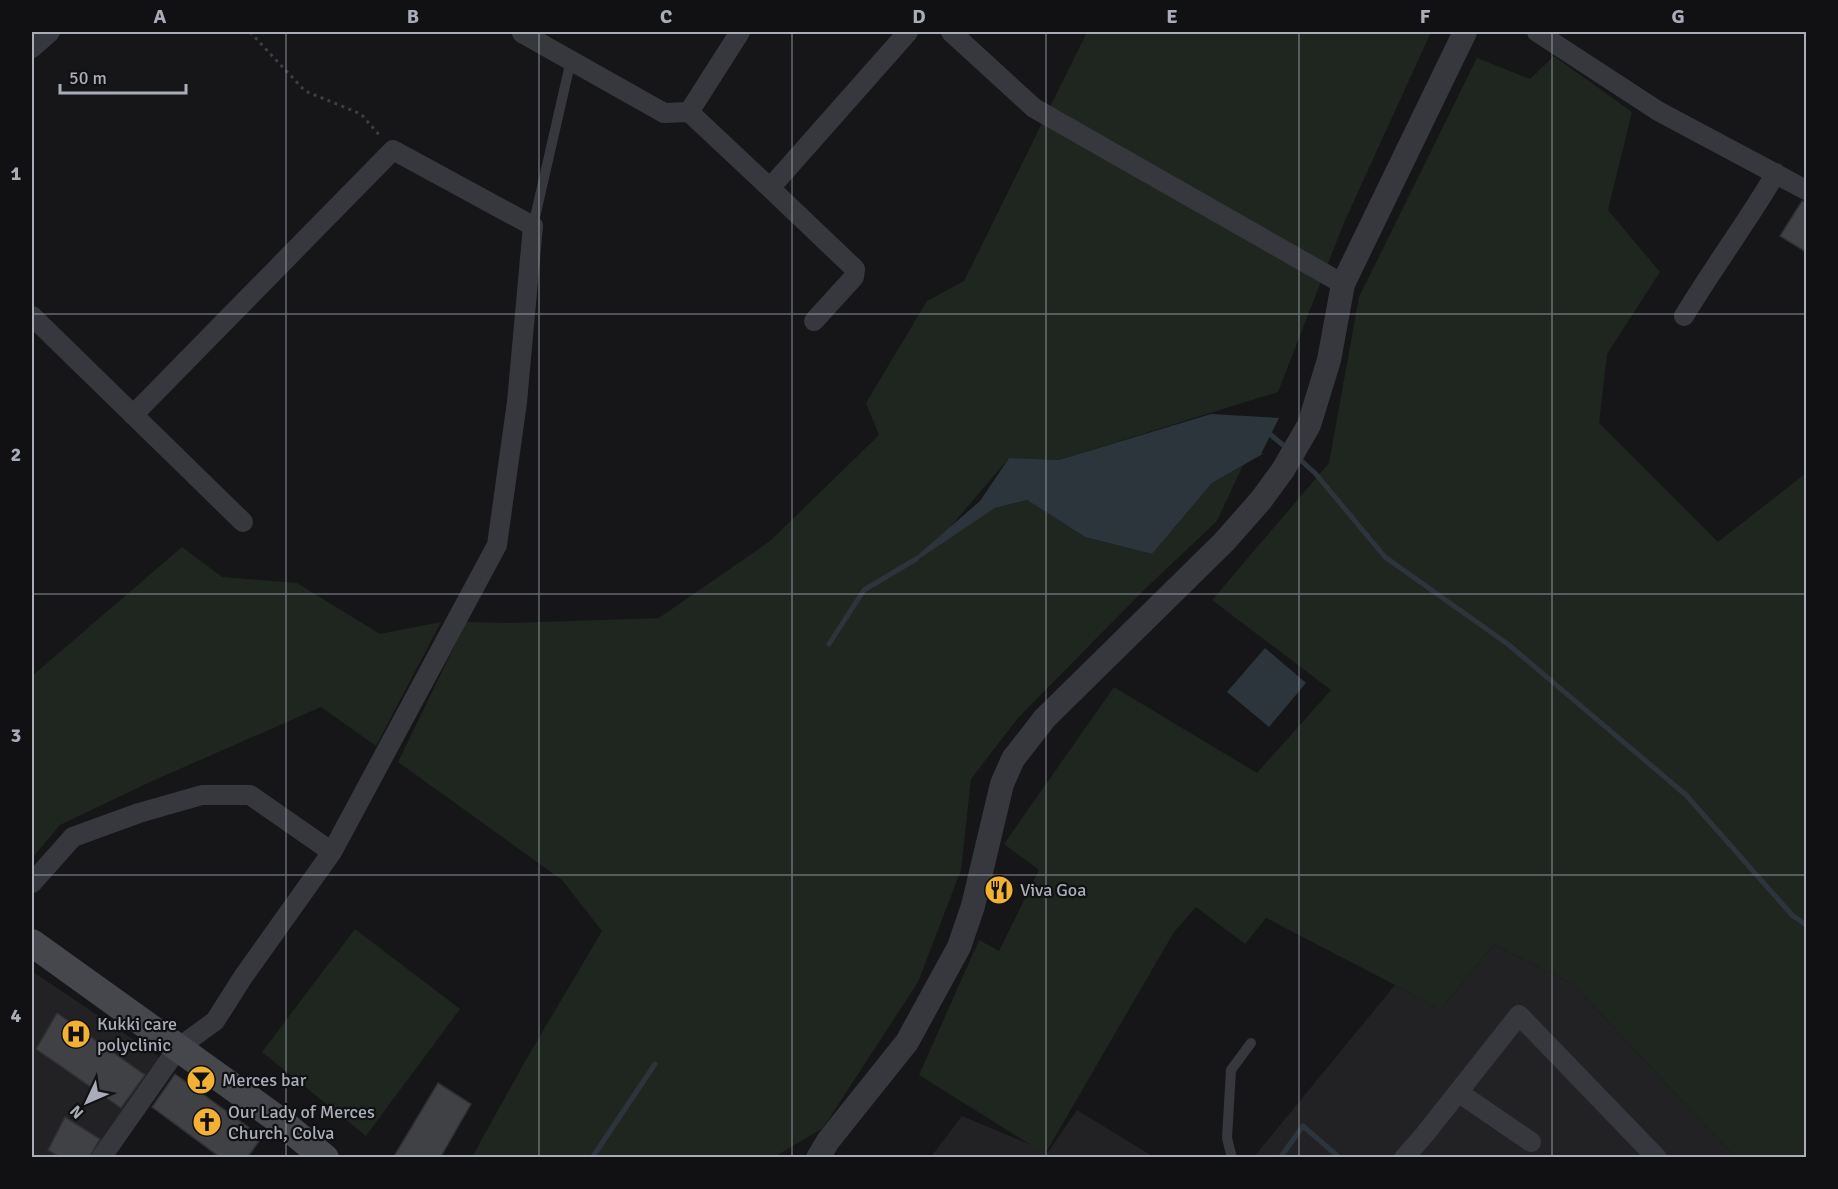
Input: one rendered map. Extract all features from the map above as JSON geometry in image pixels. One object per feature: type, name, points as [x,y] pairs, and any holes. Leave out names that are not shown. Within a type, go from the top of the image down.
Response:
[{"type":"main road","points":[[32,944],[280,1121],[325,1158]]},
{"type":"street","points":[[32,48],[50,32]]},
{"type":"street","points":[[689,112],[740,32]]},
{"type":"street","points":[[770,188],[908,32]]},
{"type":"street","points":[[818,1158],[828,1141],[908,1042],[959,947],[973,906],[1002,784],[1013,759],[1045,718],[1224,542],[1261,501],[1309,425],[1329,360],[1343,284],[1465,32]]},
{"type":"street","points":[[1537,32],[1658,111],[1806,190]]},
{"type":"street","points":[[522,33],[664,112],[689,112],[855,269],[854,277],[814,321]]},
{"type":"street","points":[[958,34],[1034,108],[1343,284]]},
{"type":"street","points":[[101,1158],[178,1048],[215,1021],[243,977],[332,852],[496,545],[517,402],[533,226],[393,150],[133,415]]},
{"type":"street","points":[[1684,316],[1713,268],[1758,205],[1776,173]]},
{"type":"street","points":[[32,316],[243,522]]},
{"type":"street","points":[[32,883],[73,837],[139,813],[202,795],[250,795],[332,852]]},
{"type":"street","points":[[1404,1158],[1519,1015],[1657,1158]]},
{"type":"street","points":[[1458,1092],[1531,1142]]},
{"type":"lane","points":[[533,226],[571,60]]},
{"type":"lane","points":[[1232,1158],[1227,1138],[1231,1070],[1251,1043]]},
{"type":"path","points":[[250,32],[305,91],[361,114],[393,150]]},
{"type":"shaded area","points":[[1087,32],[1431,32],[1343,225],[1278,392],[1059,460],[1009,458],[934,546],[995,508],[1027,500],[1085,537],[1152,554],[1212,483],[1243,465],[1217,521],[1145,589],[1018,718],[971,779],[961,870],[918,982],[823,1128],[774,1157],[472,1157],[602,931],[562,880],[398,762],[466,622],[511,623],[659,618],[770,541],[879,435],[866,403],[927,301],[964,281]]},
{"type":"shaded area","points":[[1554,56],[1632,112],[1608,210],[1660,272],[1607,354],[1599,423],[1718,542],[1806,473],[1806,1157],[1735,1157],[1573,984],[1494,944],[1440,1010],[1266,918],[1245,944],[1196,907],[1174,932],[1045,1154],[919,1075],[979,940],[999,951],[1039,870],[1004,844],[1114,687],[1257,773],[1331,690],[1212,600],[1329,463],[1359,297],[1477,58],[1530,79]]},
{"type":"shaded area","points":[[1211,414],[1279,418],[1261,454],[1266,452],[1212,483],[1152,554],[1085,537],[1027,500],[995,508],[895,575],[980,501],[1009,458],[1059,460]]},
{"type":"shaded area","points":[[182,547],[222,577],[297,583],[380,634],[441,622],[376,746],[321,707],[150,782],[60,825],[32,858],[32,676]]},
{"type":"shaded area","points":[[1265,648],[1306,683],[1269,727],[1227,692]]},
{"type":"shaded area","points":[[355,929],[460,1009],[366,1136],[262,1052]]},
{"type":"shaded area","points":[[1494,944],[1573,984],[1735,1157],[1253,1158],[1395,985],[1440,1010]]},
{"type":"shaded area","points":[[32,971],[165,1061],[94,1157],[32,1157]]},
{"type":"shaded area","points":[[1077,1110],[1154,1157],[930,1158],[962,1116],[1048,1152]]},
{"type":"building","points":[[1802,201],[1806,202],[1806,252],[1780,236]]},
{"type":"building","points":[[57,1013],[145,1075],[121,1108],[36,1049]]},
{"type":"building","name":"Our Lady of Merces Church, Colva","points":[[175,1074],[262,1137],[247,1158],[221,1158],[152,1107]]},
{"type":"building","points":[[438,1083],[471,1104],[440,1158],[393,1158]]},
{"type":"building","points":[[65,1117],[100,1139],[89,1158],[61,1158],[48,1150]]},
{"type":"waterway","points":[[1265,434],[1271,435],[1289,450]]},
{"type":"waterway","points":[[1298,458],[1315,473],[1385,557],[1509,645],[1686,795],[1792,915],[1806,925]]},
{"type":"waterway","points":[[829,644],[864,590],[916,559]]},
{"type":"waterway","points":[[592,1158],[655,1064]]},
{"type":"waterway","points":[[1280,1158],[1303,1126],[1340,1158]]},
{"type":"place","name":"Viva Goa","points":[[999,890]]},
{"type":"place","name":"Kukki care polyclinic","points":[[76,1034]]},
{"type":"place","name":"Merces bar","points":[[201,1080]]},
{"type":"place","name":"Our Lady of Merces Church, Colva","points":[[207,1122]]}]
